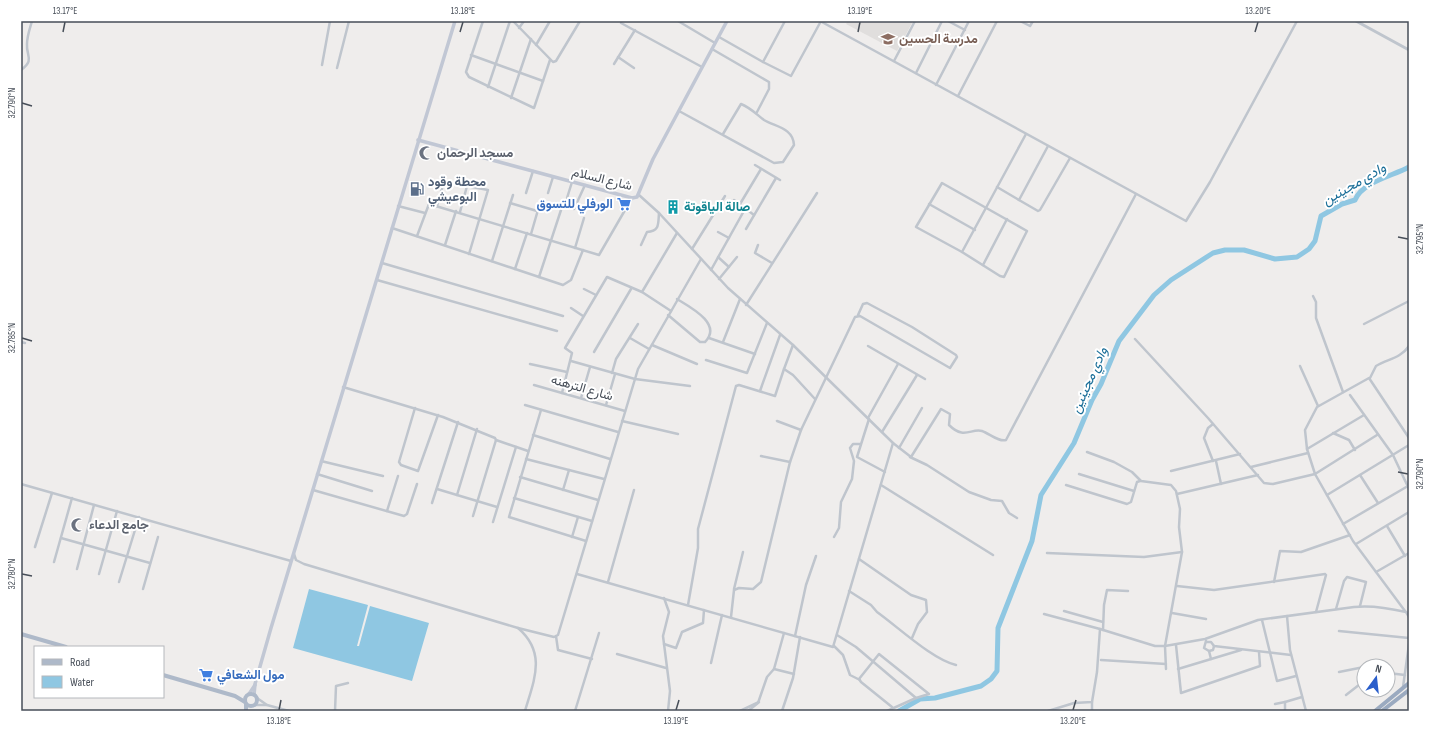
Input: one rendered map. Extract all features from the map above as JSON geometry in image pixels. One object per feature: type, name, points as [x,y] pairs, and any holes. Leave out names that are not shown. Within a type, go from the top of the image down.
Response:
[{"type":"highway","points":[[1396,694],[1409,683]]},
{"type":"highway","points":[[1382,711],[1408,691]]},
{"type":"highway","points":[[1375,711],[1391,698]]},
{"type":"main road","points":[[246,711],[245,703],[255,684],[343,387],[378,280],[398,206],[455,21]]},
{"type":"main road","name":"شارع السلام","points":[[418,140],[632,198],[639,195],[650,166],[727,21]]},
{"type":"main road","points":[[21,634],[63,646]]},
{"type":"main road","points":[[164,675],[235,696],[245,703],[254,706]]},
{"type":"main road","points":[[250,711],[254,706],[256,697],[255,684]]},
{"type":"main road","points":[[235,696],[248,695],[256,697]]},
{"type":"street","points":[[21,70],[28,63],[29,53],[27,41],[32,21]]},
{"type":"street","points":[[322,65],[330,21]]},
{"type":"street","points":[[337,68],[349,21]]},
{"type":"street","points":[[482,21],[471,55],[467,76],[535,108],[550,60]]},
{"type":"street","points":[[488,87],[510,21]]},
{"type":"street","points":[[513,21],[553,62],[556,61],[580,21]]},
{"type":"street","points":[[520,28],[524,21]]},
{"type":"street","points":[[536,45],[550,21]]},
{"type":"street","points":[[678,21],[715,43]]},
{"type":"street","points":[[763,62],[785,21]]},
{"type":"street","points":[[719,37],[763,62],[792,76],[821,21],[1186,221],[1210,182],[1297,21]]},
{"type":"street","points":[[894,61],[915,21]]},
{"type":"street","points":[[916,73],[942,21]]},
{"type":"street","points":[[948,21],[964,30]]},
{"type":"street","points":[[936,85],[969,21]]},
{"type":"street","points":[[958,96],[997,21]]},
{"type":"street","points":[[1020,21],[1030,26],[1033,21]]},
{"type":"street","points":[[1356,21],[1409,50]]},
{"type":"street","points":[[621,23],[702,68]]},
{"type":"street","points":[[614,64],[634,30]]},
{"type":"street","points":[[511,98],[531,39]]},
{"type":"street","points":[[712,49],[769,82],[769,89],[757,112]]},
{"type":"street","points":[[471,55],[543,81]]},
{"type":"street","points":[[618,57],[634,68]]},
{"type":"street","points":[[679,111],[777,164],[783,162],[793,147],[792,138],[788,132],[765,120],[757,112],[743,105],[739,105],[724,134]]},
{"type":"street","points":[[962,252],[1026,134]]},
{"type":"street","points":[[1019,200],[1048,146]]},
{"type":"street","points":[[997,187],[1038,211],[1070,158]]},
{"type":"street","points":[[755,165],[780,180]]},
{"type":"street","points":[[740,204],[761,169]]},
{"type":"street","points":[[526,193],[533,172]]},
{"type":"street","points":[[548,194],[553,177]]},
{"type":"street","points":[[437,206],[445,178]]},
{"type":"street","points":[[746,229],[776,178]]},
{"type":"street","points":[[567,198],[572,182]]},
{"type":"street","points":[[942,183],[987,207],[1028,232],[1005,275],[1002,277],[962,252],[916,227],[929,204],[942,183]]},
{"type":"street","points":[[574,209],[585,185]]},
{"type":"street","points":[[460,212],[467,186],[487,189],[488,192],[481,218],[469,254]]},
{"type":"street","points":[[746,305],[817,193]]},
{"type":"street","points":[[910,457],[940,409],[946,410],[950,414],[949,425],[957,430],[969,434],[981,431],[1002,441],[1006,440],[1136,194]]},
{"type":"street","points":[[492,261],[513,195]]},
{"type":"street","points":[[639,195],[659,213],[701,260],[746,305],[793,345],[898,448],[910,457],[928,465],[969,492],[991,500],[1002,501],[1009,512],[1017,518]]},
{"type":"street","points":[[692,249],[725,196]]},
{"type":"street","points":[[418,236],[428,204],[481,218],[599,255],[632,198]]},
{"type":"street","points":[[734,200],[754,215]]},
{"type":"street","points":[[510,203],[538,211]]},
{"type":"street","points":[[515,269],[540,203]]},
{"type":"street","points":[[929,204],[974,230]]},
{"type":"street","points":[[398,206],[425,213]]},
{"type":"street","points":[[711,270],[745,208]]},
{"type":"street","points":[[539,277],[561,210]]},
{"type":"street","points":[[445,245],[456,211]]},
{"type":"street","points":[[641,245],[647,232],[654,231],[656,229],[659,213]]},
{"type":"street","points":[[575,248],[584,218]]},
{"type":"street","points":[[983,265],[1008,219]]},
{"type":"street","points":[[392,228],[563,285],[566,285],[571,280],[583,250]]},
{"type":"street","points":[[718,232],[729,238]]},
{"type":"street","points":[[642,292],[677,233]]},
{"type":"street","points":[[758,245],[755,253],[772,263]]},
{"type":"street","points":[[718,257],[730,267]]},
{"type":"street","points":[[720,279],[737,257]]},
{"type":"street","points":[[592,659],[558,650],[556,636],[558,635],[577,574],[634,379],[638,369],[677,299],[701,260]]},
{"type":"street","points":[[382,263],[563,316]]},
{"type":"street","points":[[562,392],[572,352],[565,348],[607,277],[631,289],[642,292],[671,311]]},
{"type":"street","points":[[378,280],[556,330]]},
{"type":"street","points":[[584,289],[596,295]]},
{"type":"street","points":[[594,352],[631,289]]},
{"type":"street","points":[[1313,296],[1316,302],[1316,318],[1343,392]]},
{"type":"street","points":[[668,315],[700,342],[705,342],[708,338],[710,330],[708,322],[698,312],[677,299]]},
{"type":"street","points":[[722,342],[740,299]]},
{"type":"street","points":[[1364,324],[1409,301]]},
{"type":"street","points":[[733,592],[737,588],[755,589],[761,582],[790,462],[801,430],[855,317],[858,315],[863,304],[867,303],[912,327],[957,357],[950,368],[858,315]]},
{"type":"street","points":[[571,308],[584,316]]},
{"type":"street","points":[[706,360],[746,374],[767,323]]},
{"type":"street","points":[[606,405],[614,374],[616,359],[638,324]]},
{"type":"street","points":[[760,391],[780,335]]},
{"type":"street","points":[[630,338],[649,349]]},
{"type":"street","points":[[708,338],[755,354]]},
{"type":"street","points":[[1135,339],[1240,454],[1264,483],[1268,484],[1315,474],[1377,435]]},
{"type":"street","points":[[652,345],[697,364]]},
{"type":"street","points":[[688,605],[698,548],[698,529],[736,386],[739,385],[775,396],[793,345]]},
{"type":"street","points":[[868,346],[925,379]]},
{"type":"street","points":[[1409,346],[1405,352],[1397,357],[1376,366],[1370,378],[1318,406],[1306,430],[1308,453],[1315,474],[1350,535],[1409,617]]},
{"type":"street","points":[[570,361],[634,379],[690,386]]},
{"type":"street","points":[[530,364],[568,372]]},
{"type":"street","points":[[885,472],[857,457],[868,418],[898,364]]},
{"type":"street","points":[[1300,366],[1318,406]]},
{"type":"street","points":[[581,398],[590,367]]},
{"type":"street","points":[[784,369],[793,375],[815,399]]},
{"type":"street","points":[[882,432],[917,375]]},
{"type":"street","points":[[1370,378],[1409,438]]},
{"type":"street","name":"شارع الترهنه","points":[[534,385],[625,411]]},
{"type":"street","points":[[343,387],[438,415],[492,435],[496,440],[528,451]]},
{"type":"street","points":[[1343,524],[1408,487],[1393,455],[1377,435],[1350,395]]},
{"type":"street","points":[[525,405],[618,432]]},
{"type":"street","points":[[415,408],[399,462],[401,465],[418,471],[438,415]]},
{"type":"street","points":[[898,448],[922,408]]},
{"type":"street","points":[[541,410],[508,515],[510,517],[586,541]]},
{"type":"street","points":[[1308,449],[1364,415]]},
{"type":"street","points":[[622,421],[678,434]]},
{"type":"street","points":[[777,421],[801,430]]},
{"type":"street","points":[[432,503],[458,422]]},
{"type":"street","points":[[1213,424],[1208,428],[1204,438],[1215,461],[1221,484]]},
{"type":"street","points":[[457,495],[477,429]]},
{"type":"street","points":[[1333,434],[1349,440],[1355,450]]},
{"type":"street","points":[[533,435],[610,459]]},
{"type":"street","points":[[472,516],[496,440]]},
{"type":"street","points":[[834,646],[893,443]]},
{"type":"street","points":[[834,538],[839,528],[841,502],[852,479],[854,461],[850,448],[853,444],[860,444]]},
{"type":"street","points":[[1327,495],[1409,445]]},
{"type":"street","points":[[493,522],[516,447]]},
{"type":"street","points":[[1087,452],[1124,467],[1141,481],[1171,486],[1177,494],[1180,509],[1179,527],[1182,552],[1165,646],[1166,669]]},
{"type":"street","points":[[1251,467],[1308,453]]},
{"type":"street","points":[[1171,471],[1240,454]]},
{"type":"street","points":[[762,456],[790,462]]},
{"type":"street","points":[[526,459],[604,479]]},
{"type":"street","points":[[321,461],[384,476]]},
{"type":"street","points":[[563,490],[569,470]]},
{"type":"street","points":[[317,474],[372,491]]},
{"type":"street","points":[[1079,474],[1134,491]]},
{"type":"street","points":[[1177,494],[1258,475]]},
{"type":"street","points":[[1360,475],[1378,504]]},
{"type":"street","points":[[386,511],[398,476]]},
{"type":"street","points":[[520,477],[598,500]]},
{"type":"street","points":[[1066,486],[1127,504],[1131,502],[1137,482],[1141,481]]},
{"type":"street","points":[[21,484],[291,561]]},
{"type":"street","points":[[312,490],[406,516],[417,484]]},
{"type":"street","points":[[881,485],[993,555]]},
{"type":"street","points":[[437,489],[497,508]]},
{"type":"street","points":[[608,582],[634,490]]},
{"type":"street","points":[[35,547],[52,493]]},
{"type":"street","points":[[54,562],[72,498]]},
{"type":"street","points":[[514,498],[592,521]]},
{"type":"street","points":[[77,569],[94,505]]},
{"type":"street","points":[[99,574],[117,511]]},
{"type":"street","points":[[1356,544],[1409,512]]},
{"type":"street","points":[[572,537],[578,517]]},
{"type":"street","points":[[119,582],[139,518]]},
{"type":"street","points":[[1387,526],[1405,556]]},
{"type":"street","points":[[1274,582],[1280,551],[1301,552],[1350,535]]},
{"type":"street","points":[[143,589],[158,537]]},
{"type":"street","points":[[61,538],[150,563]]},
{"type":"street","points":[[732,617],[733,592],[743,552]]},
{"type":"street","points":[[1047,553],[1144,556],[1182,552]]},
{"type":"street","points":[[293,553],[296,560],[304,564],[518,628],[556,636]]},
{"type":"street","points":[[1376,572],[1409,553]]},
{"type":"street","points":[[795,636],[804,592],[816,556]]},
{"type":"street","points":[[859,559],[911,595],[926,600],[927,612],[918,624],[912,638]]},
{"type":"street","points":[[577,574],[834,646],[843,655],[850,675],[860,680],[892,707]]},
{"type":"street","points":[[1177,586],[1214,590],[1325,574],[1316,612]]},
{"type":"street","points":[[1336,609],[1344,581],[1347,577],[1366,582],[1360,606]]},
{"type":"street","points":[[1092,711],[1107,590],[1128,591]]},
{"type":"street","points":[[850,591],[871,605],[912,638],[947,662],[956,665]]},
{"type":"street","points":[[664,598],[669,612],[663,636],[670,691],[668,711]]},
{"type":"street","points":[[1044,614],[1154,646],[1165,646],[1205,641],[1262,620],[1336,609],[1360,606],[1406,612]]},
{"type":"street","points":[[664,644],[676,648],[682,632],[704,623],[704,610]]},
{"type":"street","points":[[1064,611],[1103,622]]},
{"type":"street","points":[[1172,612],[1206,619]]},
{"type":"street","points":[[711,663],[722,615]]},
{"type":"street","points":[[1287,616],[1291,655],[1306,711]]},
{"type":"street","points":[[1092,627],[1094,620]]},
{"type":"street","points":[[1262,620],[1277,681],[1296,676]]},
{"type":"street","points":[[518,628],[531,642],[536,658],[535,673],[525,711]]},
{"type":"street","points":[[1338,631],[1409,638]]},
{"type":"street","points":[[575,711],[599,633]]},
{"type":"street","points":[[748,711],[755,707],[759,702],[768,677],[774,669],[784,633]]},
{"type":"street","points":[[837,635],[856,647],[916,698]]},
{"type":"street","points":[[782,711],[794,674],[800,637]]},
{"type":"street","points":[[1205,641],[1211,642],[1214,646],[1291,655]]},
{"type":"street","points":[[1205,641],[1204,648],[1209,651],[1211,659]]},
{"type":"street","points":[[1403,688],[1409,644]]},
{"type":"street","points":[[1176,645],[1179,691],[1183,693],[1260,666],[1259,652]]},
{"type":"street","points":[[1209,651],[1213,650],[1214,646]]},
{"type":"street","points":[[1178,669],[1242,650]]},
{"type":"street","points":[[617,654],[666,668]]},
{"type":"street","points":[[860,680],[860,677],[878,655],[881,654],[929,693],[928,695],[892,707],[887,711]]},
{"type":"street","points":[[1101,660],[1166,664]]},
{"type":"street","points":[[774,669],[794,674]]},
{"type":"street","points":[[1339,672],[1356,669]]},
{"type":"street","points":[[1396,674],[1404,675]]},
{"type":"street","points":[[335,711],[336,686],[348,683]]},
{"type":"street","points":[[1346,695],[1356,687]]},
{"type":"street","points":[[1408,691],[1409,697]]},
{"type":"street","points":[[256,697],[267,705]]},
{"type":"street","points":[[1275,704],[1302,697]]},
{"type":"street","points":[[740,711],[759,702]]},
{"type":"street","points":[[1048,711],[1074,703],[1092,702]]},
{"type":"street","points":[[1285,702],[1285,711]]},
{"type":"street","points":[[254,706],[267,705],[289,711]]},
{"type":"shaded area","name":"مدرسة الحسين","points":[[848,21],[913,21],[897,51],[846,24]]},
{"type":"water","points":[[309,589],[368,605],[357,646],[359,646],[370,606],[429,623],[412,681],[293,648]]},
{"type":"waterway","name":"وادي مجينين","points":[[899,711],[920,699],[935,698],[981,686],[991,679],[997,671],[998,628],[1032,541],[1041,495],[1074,443],[1119,341],[1154,295],[1171,280],[1213,253],[1225,250],[1244,250],[1275,259],[1297,257],[1309,249],[1315,241],[1321,216],[1342,204],[1355,200],[1359,194],[1371,184],[1409,167]]},
{"type":"place","name":"مدرسة الحسين","points":[[888,39]]},
{"type":"place","name":"مسجد الرحمان","points":[[426,153]]},
{"type":"place","name":"محطة وقود البوعيشي","points":[[417,189]]},
{"type":"place","name":"الورفلي للتسوق","points":[[624,204]]},
{"type":"place","name":"صالة الياقوتة","points":[[673,207]]},
{"type":"place","name":"جامع الدعاء","points":[[78,525]]},
{"type":"place","name":"مول الشعافي","points":[[206,675]]}]
